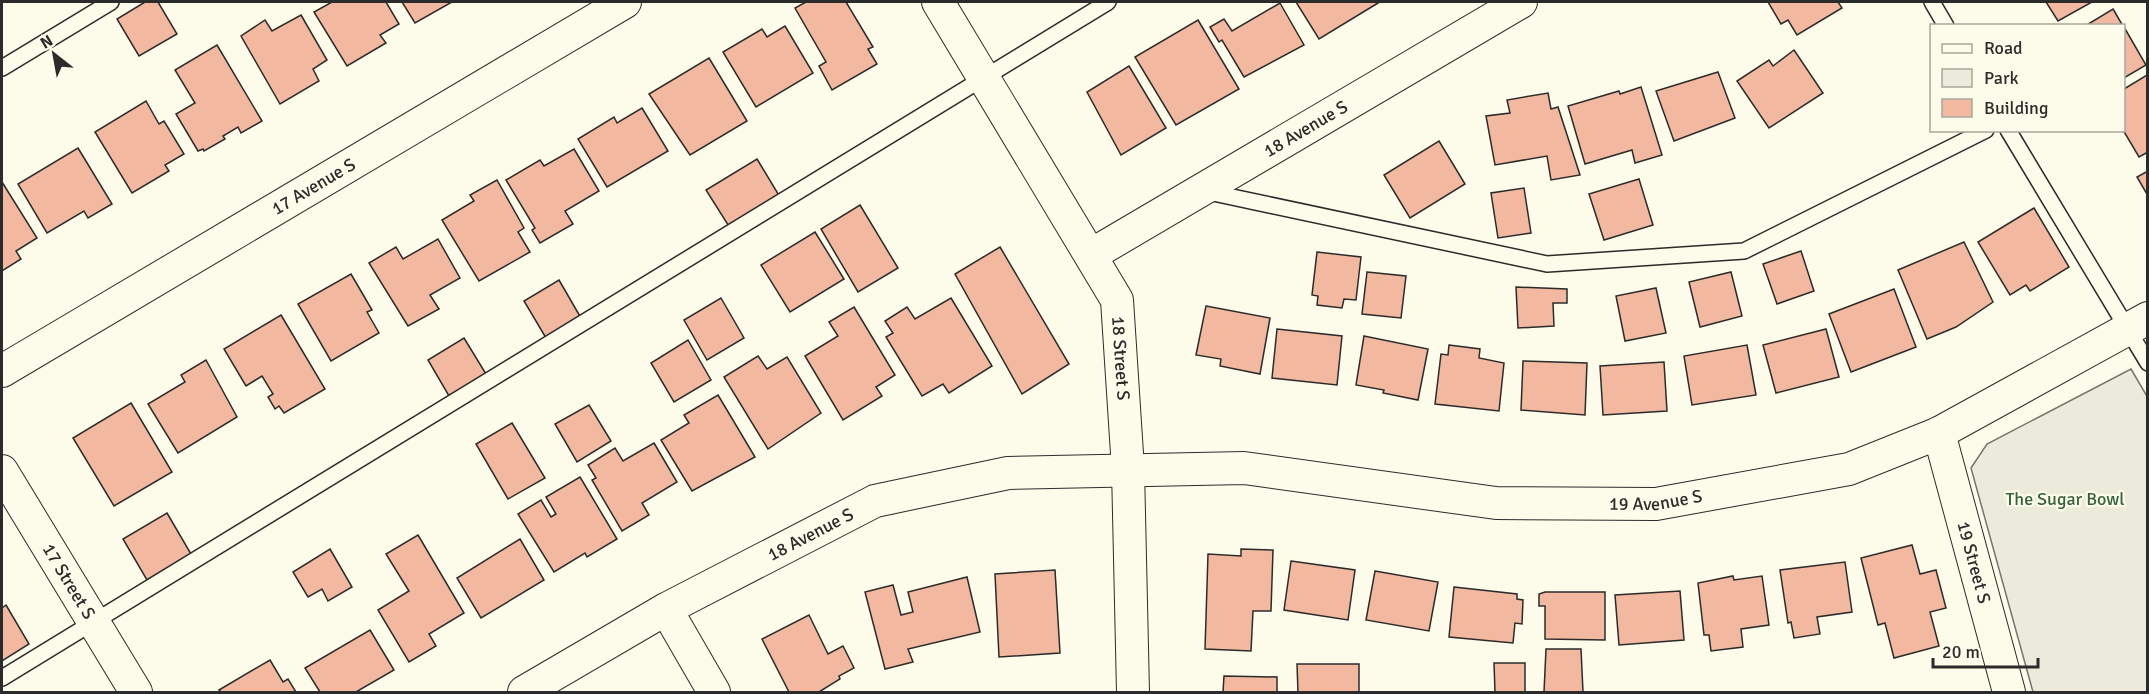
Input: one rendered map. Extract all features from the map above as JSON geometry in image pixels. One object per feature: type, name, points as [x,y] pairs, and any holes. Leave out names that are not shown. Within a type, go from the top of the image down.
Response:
[{"type":"street","name":"17 Avenue S","points":[[2,371],[625,2]]},
{"type":"street","name":"18 Street S","points":[[938,2],[1117,300],[1128,469],[1133,693]]},
{"type":"street","name":"18 Avenue S","points":[[1091,255],[1521,2]]},
{"type":"street","name":"19 Avenue S","points":[[1128,469],[1244,468],[1496,503],[1656,504],[1849,468],[1939,432],[2137,324]]},
{"type":"street","name":"19 Street S","points":[[1939,432],[2009,693]]},
{"type":"street","name":"18 Avenue S","points":[[524,693],[666,609],[875,501],[1008,473],[1128,469]]},
{"type":"street","name":"17 Street S","points":[[2,471],[136,693]]},
{"type":"street","points":[[666,609],[714,693]]},
{"type":"lane","points":[[2,68],[111,2]]},
{"type":"lane","points":[[2,678],[1108,2]]},
{"type":"lane","points":[[1932,2],[1945,24]]},
{"type":"lane","points":[[1201,190],[1547,264],[1744,251],[1982,132]]},
{"type":"lane","points":[[2009,132],[2137,324],[2148,363]]},
{"type":"green space","name":"The Sugar Bowl","points":[[2131,369],[2148,398],[2147,692],[2033,692],[1971,468],[1987,444]]},
{"type":"building","points":[[145,2],[158,2],[177,34],[139,56],[117,19]]},
{"type":"building","points":[[332,2],[386,2],[399,24],[380,35],[386,43],[347,66],[314,12]]},
{"type":"building","points":[[402,2],[452,2],[415,23]]},
{"type":"building","points":[[806,2],[846,2],[873,47],[868,49],[877,64],[832,90],[819,66],[826,62],[795,8]]},
{"type":"building","points":[[1296,2],[1377,2],[1378,3],[1319,39]]},
{"type":"building","points":[[1768,2],[1838,2],[1842,8],[1797,35],[1788,20],[1781,24]]},
{"type":"building","points":[[2046,2],[2092,2],[2058,21]]},
{"type":"building","points":[[1280,3],[1304,45],[1244,77],[1222,40],[1219,42],[1210,27],[1224,19],[1232,31]]},
{"type":"building","points":[[2113,9],[2122,24],[2088,24]]},
{"type":"building","points":[[301,15],[327,60],[313,69],[319,81],[280,104],[241,36],[265,20],[272,31]]},
{"type":"building","points":[[1198,20],[1239,89],[1176,125],[1135,57]]},
{"type":"building","points":[[785,26],[813,73],[756,107],[723,52],[762,29],[767,37]]},
{"type":"building","points":[[2125,29],[2146,65],[2125,77]]},
{"type":"building","points":[[217,45],[262,121],[241,133],[238,127],[223,136],[225,139],[204,151],[203,149],[198,151],[176,114],[195,103],[175,70]]},
{"type":"building","points":[[1794,50],[1823,93],[1769,128],[1737,81],[1769,60],[1773,66]]},
{"type":"building","points":[[709,58],[747,121],[690,155],[649,94]]},
{"type":"building","points":[[1129,66],[1166,128],[1121,155],[1087,92]]},
{"type":"building","points":[[1718,72],[1735,118],[1674,141],[1656,91]]},
{"type":"building","points":[[2147,75],[2148,152],[2139,157],[2124,132],[2125,88]]},
{"type":"building","points":[[1641,87],[1662,155],[1635,163],[1632,150],[1585,164],[1568,106]]},
{"type":"building","points":[[1548,93],[1551,109],[1558,107],[1580,175],[1551,180],[1547,156],[1495,165],[1486,116],[1510,113],[1507,100]]},
{"type":"building","points":[[146,101],[159,124],[164,121],[184,154],[165,165],[169,171],[132,193],[95,132]]},
{"type":"building","points":[[642,108],[668,151],[607,187],[578,139],[614,117],[617,123]]},
{"type":"building","points":[[1439,141],[1465,184],[1410,218],[1384,175]]},
{"type":"building","points":[[78,148],[112,204],[88,218],[84,211],[47,233],[18,184]]},
{"type":"building","points":[[574,149],[599,191],[565,211],[573,224],[540,243],[532,230],[535,228],[506,180],[540,160],[544,166]]},
{"type":"building","points":[[757,159],[780,197],[730,228],[706,190]]},
{"type":"building","points":[[2148,171],[2148,196],[2137,177]]},
{"type":"building","points":[[1639,179],[1653,225],[1604,240],[1589,194]]},
{"type":"building","points":[[497,180],[524,228],[518,232],[530,252],[479,281],[442,220],[474,201],[470,195]]},
{"type":"building","points":[[2,182],[37,238],[16,251],[21,259],[2,271]]},
{"type":"building","points":[[1524,188],[1531,233],[1498,238],[1491,193]]},
{"type":"building","points":[[860,205],[898,268],[858,292],[821,229]]},
{"type":"building","points":[[2034,208],[2069,267],[2030,291],[2026,285],[2010,295],[1978,242]]},
{"type":"building","points":[[815,232],[844,279],[790,312],[761,265]]},
{"type":"building","points":[[438,239],[460,278],[430,295],[439,309],[408,326],[369,263],[396,247],[403,259]]},
{"type":"building","points":[[1964,242],[1993,302],[1956,327],[1927,339],[1898,270]]},
{"type":"building","points":[[1000,247],[1069,364],[1022,394],[955,274]]},
{"type":"building","points":[[1801,251],[1814,291],[1777,304],[1763,264]]},
{"type":"building","points":[[1317,252],[1361,257],[1356,300],[1344,299],[1342,308],[1317,305],[1318,296],[1312,295]]},
{"type":"building","points":[[1367,272],[1406,276],[1401,318],[1362,314]]},
{"type":"building","points":[[1731,272],[1742,316],[1700,327],[1689,282]]},
{"type":"building","points":[[351,274],[372,310],[367,312],[379,333],[331,361],[298,304]]},
{"type":"building","points":[[559,280],[581,318],[546,338],[524,301]]},
{"type":"building","points":[[1516,287],[1567,289],[1567,303],[1553,303],[1554,326],[1518,328]]},
{"type":"building","points":[[1656,288],[1666,333],[1625,341],[1616,296]]},
{"type":"building","points":[[1894,289],[1916,347],[1851,372],[1829,314]]},
{"type":"building","points":[[721,298],[744,338],[707,360],[684,320]]},
{"type":"building","points":[[951,298],[992,366],[949,393],[943,384],[922,396],[886,337],[893,333],[885,321],[907,307],[915,319]]},
{"type":"building","points":[[1206,306],[1270,318],[1260,374],[1220,366],[1221,359],[1196,355]]},
{"type":"building","points":[[854,307],[895,375],[876,387],[882,396],[843,420],[805,356],[838,336],[829,322]]},
{"type":"building","points":[[281,315],[325,389],[284,413],[279,406],[275,409],[268,397],[273,394],[262,376],[246,386],[224,349]]},
{"type":"building","points":[[1277,329],[1342,336],[1337,385],[1272,378]]},
{"type":"building","points":[[1826,329],[1839,377],[1776,393],[1763,345]]},
{"type":"building","points":[[1364,336],[1428,349],[1418,400],[1356,385]]},
{"type":"building","points":[[464,338],[486,374],[449,396],[428,360]]},
{"type":"building","points":[[688,340],[711,380],[674,402],[651,363]]},
{"type":"building","points":[[1449,345],[1480,349],[1479,358],[1504,363],[1499,411],[1435,404],[1441,354],[1448,355]]},
{"type":"building","points":[[1747,345],[1756,395],[1692,405],[1684,356]]},
{"type":"building","points":[[758,356],[767,369],[787,357],[821,413],[768,449],[724,377]]},
{"type":"building","points":[[206,360],[237,417],[178,453],[148,404],[185,382],[181,375]]},
{"type":"building","points":[[1523,361],[1587,363],[1585,415],[1521,410]]},
{"type":"building","points":[[1664,362],[1667,411],[1603,415],[1600,366]]},
{"type":"building","points":[[718,395],[755,457],[692,491],[661,440],[689,423],[684,415]]},
{"type":"building","points":[[131,403],[172,472],[114,506],[73,438]]},
{"type":"building","points":[[589,405],[611,441],[577,462],[555,424]]},
{"type":"building","points":[[512,423],[545,478],[508,499],[476,444]]},
{"type":"building","points":[[654,443],[677,482],[642,503],[649,515],[622,531],[592,480],[596,478],[588,465],[615,448],[623,461]]},
{"type":"building","points":[[580,477],[617,539],[587,557],[585,553],[554,572],[518,514],[541,500],[551,517],[556,514],[546,497]]},
{"type":"building","points":[[167,513],[191,554],[147,580],[123,539]]},
{"type":"building","points":[[418,535],[464,613],[429,634],[436,646],[409,662],[378,610],[409,591],[386,554]]},
{"type":"building","points":[[520,539],[544,580],[481,618],[457,578]]},
{"type":"building","points":[[1912,545],[1920,574],[1936,570],[1946,608],[1930,612],[1939,646],[1894,658],[1885,623],[1878,625],[1861,558]]},
{"type":"building","points":[[330,549],[352,587],[328,601],[322,589],[308,597],[293,572]]},
{"type":"building","points":[[1241,549],[1273,550],[1271,611],[1253,611],[1251,651],[1205,649],[1208,554],[1241,556]]},
{"type":"building","points":[[1291,561],[1355,570],[1348,620],[1284,610]]},
{"type":"building","points":[[1845,562],[1852,612],[1817,617],[1820,634],[1794,638],[1791,622],[1788,623],[1780,570]]},
{"type":"building","points":[[1055,570],[1060,653],[999,657],[995,574]]},
{"type":"building","points":[[1375,571],[1438,582],[1429,631],[1366,620]]},
{"type":"building","points":[[1733,576],[1734,580],[1762,576],[1769,625],[1741,629],[1743,647],[1711,651],[1709,635],[1704,635],[1698,583]]},
{"type":"building","points":[[967,577],[980,632],[908,649],[913,662],[885,669],[865,592],[893,585],[901,615],[913,612],[908,592]]},
{"type":"building","points":[[1454,587],[1517,594],[1517,599],[1523,600],[1522,624],[1515,623],[1513,643],[1449,637]]},
{"type":"building","points":[[1680,591],[1684,640],[1619,645],[1615,595]]},
{"type":"building","points":[[1545,592],[1605,592],[1605,640],[1545,639],[1545,606],[1539,606],[1539,594]]},
{"type":"building","points":[[6,605],[29,644],[2,661],[2,608]]},
{"type":"building","points":[[809,615],[828,654],[843,646],[854,668],[839,676],[840,679],[819,692],[789,692],[762,639]]},
{"type":"building","points":[[370,630],[394,670],[356,692],[320,692],[305,668]]},
{"type":"building","points":[[1546,649],[1581,649],[1583,692],[1544,692]]},
{"type":"building","points":[[270,660],[283,682],[288,679],[296,692],[221,692],[219,690]]},
{"type":"building","points":[[1494,663],[1525,663],[1525,692],[1495,692]]},
{"type":"building","points":[[1297,664],[1359,664],[1359,692],[1298,692]]},
{"type":"building","points":[[1224,676],[1277,677],[1277,692],[1223,692]]}]
